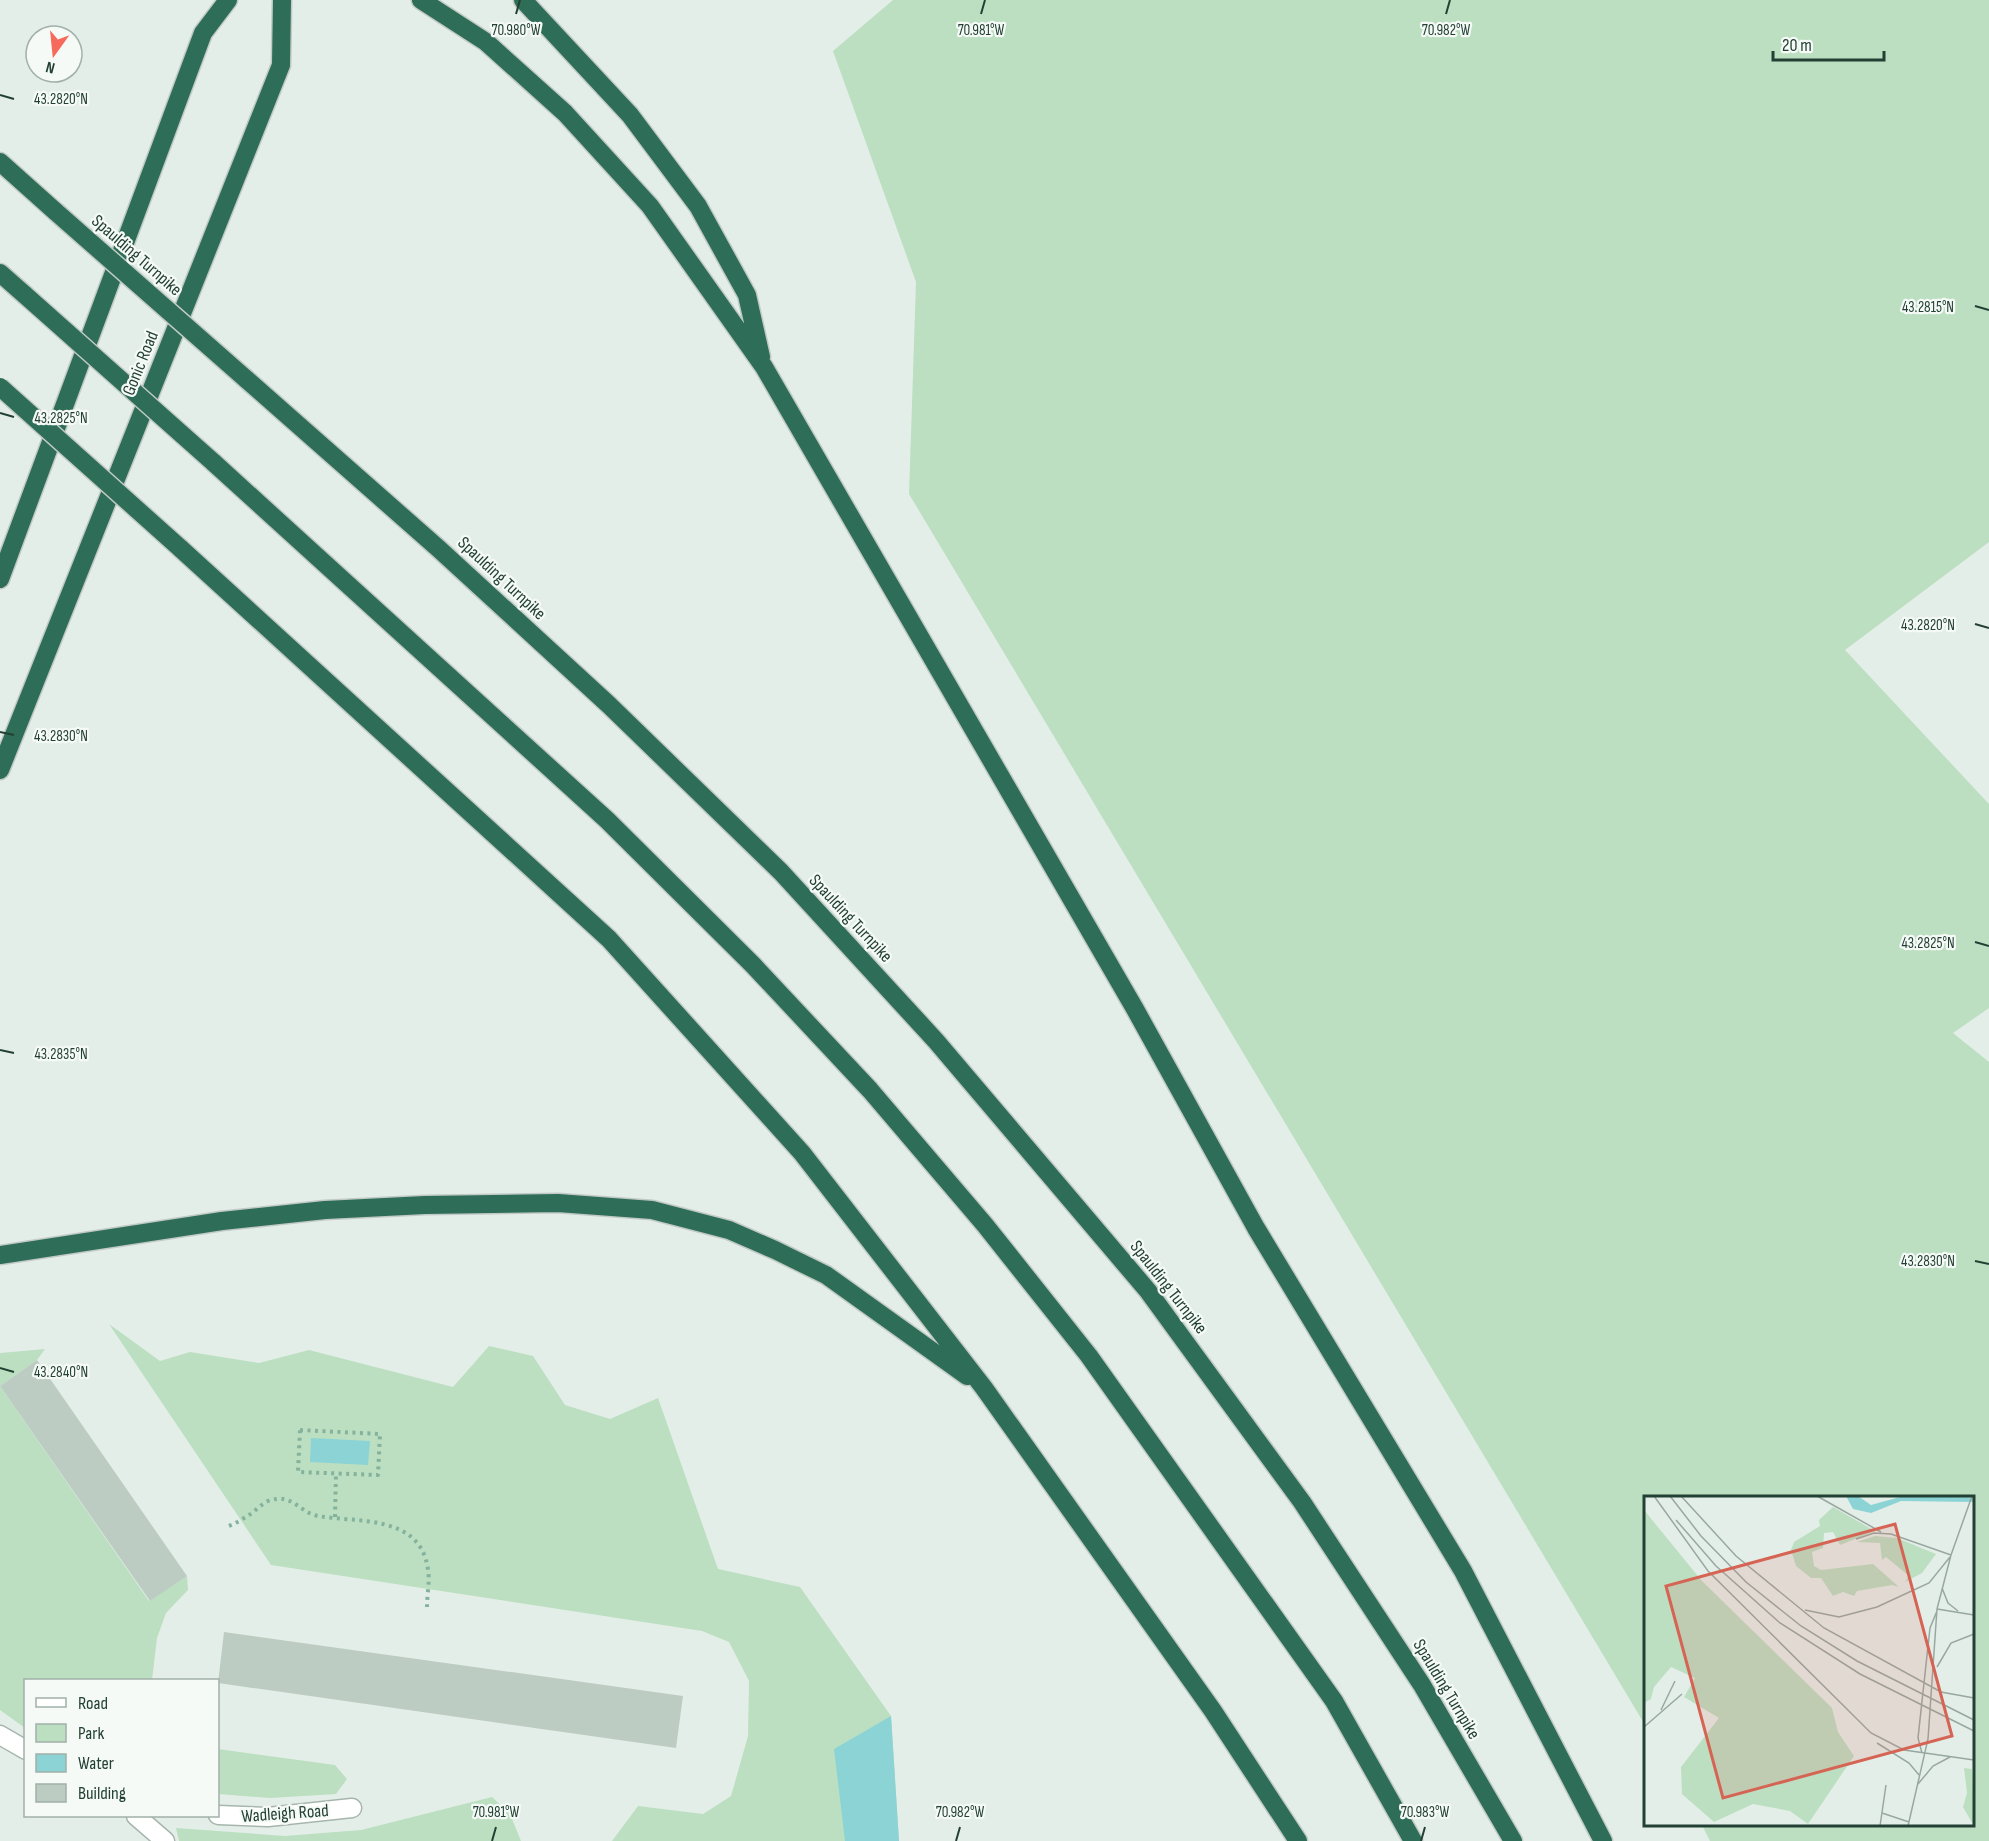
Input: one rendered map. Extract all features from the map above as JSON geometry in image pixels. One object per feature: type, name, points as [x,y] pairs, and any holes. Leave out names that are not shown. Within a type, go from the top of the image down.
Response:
[{"type":"highway","points":[[0,579],[203,33],[228,0]]},
{"type":"highway","name":"Gonic Road","points":[[0,770],[282,65],[282,0]]},
{"type":"highway","points":[[421,0],[486,42],[565,113],[650,206],[764,368],[1135,1009],[1256,1228],[1463,1571],[1603,1841]]},
{"type":"highway","points":[[523,0],[630,115],[698,206],[747,295],[764,368]]},
{"type":"highway","name":"Spaulding Turnpike","points":[[0,162],[439,549],[609,705],[781,872],[936,1041],[1148,1291],[1295,1493],[1422,1685],[1513,1841]]},
{"type":"highway","points":[[0,273],[213,462],[607,820],[753,965],[870,1090],[985,1225],[1089,1356],[1334,1701],[1413,1841]]},
{"type":"highway","points":[[0,387],[609,939],[802,1153],[984,1388],[1213,1711],[1298,1841]]},
{"type":"highway","points":[[0,558],[15,540]]},
{"type":"highway","points":[[0,1255],[222,1221],[325,1210],[425,1205],[558,1203],[652,1210],[729,1230],[826,1275],[984,1388]]},
{"type":"street","points":[[0,1735],[24,1749]]},
{"type":"street","name":"Wadleigh Road","points":[[219,1815],[267,1817],[352,1808]]},
{"type":"street","points":[[138,1817],[165,1841]]},
{"type":"path","points":[[300,1430],[380,1434],[378,1475],[336,1473],[298,1472],[300,1430]]},
{"type":"path","points":[[335,1517],[336,1473]]},
{"type":"path","points":[[229,1526],[250,1515],[267,1502],[284,1498],[316,1516],[381,1522],[398,1528],[414,1540],[423,1554],[428,1570],[427,1607]]},
{"type":"green space","points":[[893,0],[1989,0],[1989,542],[1845,650],[1989,804],[1989,1008],[1953,1033],[1989,1062],[1989,1841],[1710,1841],[1702,1826],[1974,1826],[1974,1496],[1644,1496],[1644,1723],[909,494],[916,282],[833,51]]},
{"type":"green space","points":[[109,1324],[160,1361],[190,1352],[259,1363],[309,1350],[453,1387],[489,1346],[533,1356],[565,1405],[610,1419],[658,1398],[718,1569],[800,1587],[891,1716],[899,1841],[612,1841],[638,1806],[703,1814],[731,1796],[748,1736],[749,1681],[729,1642],[702,1631],[271,1565]]},
{"type":"green space","points":[[45,1349],[37,1360],[0,1386],[0,1353]]},
{"type":"green space","points":[[0,1386],[149,1601],[187,1576],[188,1590],[166,1613],[157,1638],[152,1679],[24,1679],[24,1727],[0,1710]]},
{"type":"green space","points":[[219,1749],[335,1765],[347,1779],[336,1794],[270,1798],[219,1794]]},
{"type":"green space","points":[[492,1797],[510,1814],[521,1841],[179,1841],[176,1828],[285,1836],[361,1830]]},
{"type":"water","points":[[311,1438],[370,1441],[368,1465],[310,1462]]},
{"type":"water","points":[[891,1716],[899,1841],[845,1841],[834,1749]]},
{"type":"building","points":[[37,1360],[187,1576],[150,1601],[0,1386]]},
{"type":"building","points":[[224,1632],[683,1696],[676,1748],[219,1683]]}]
